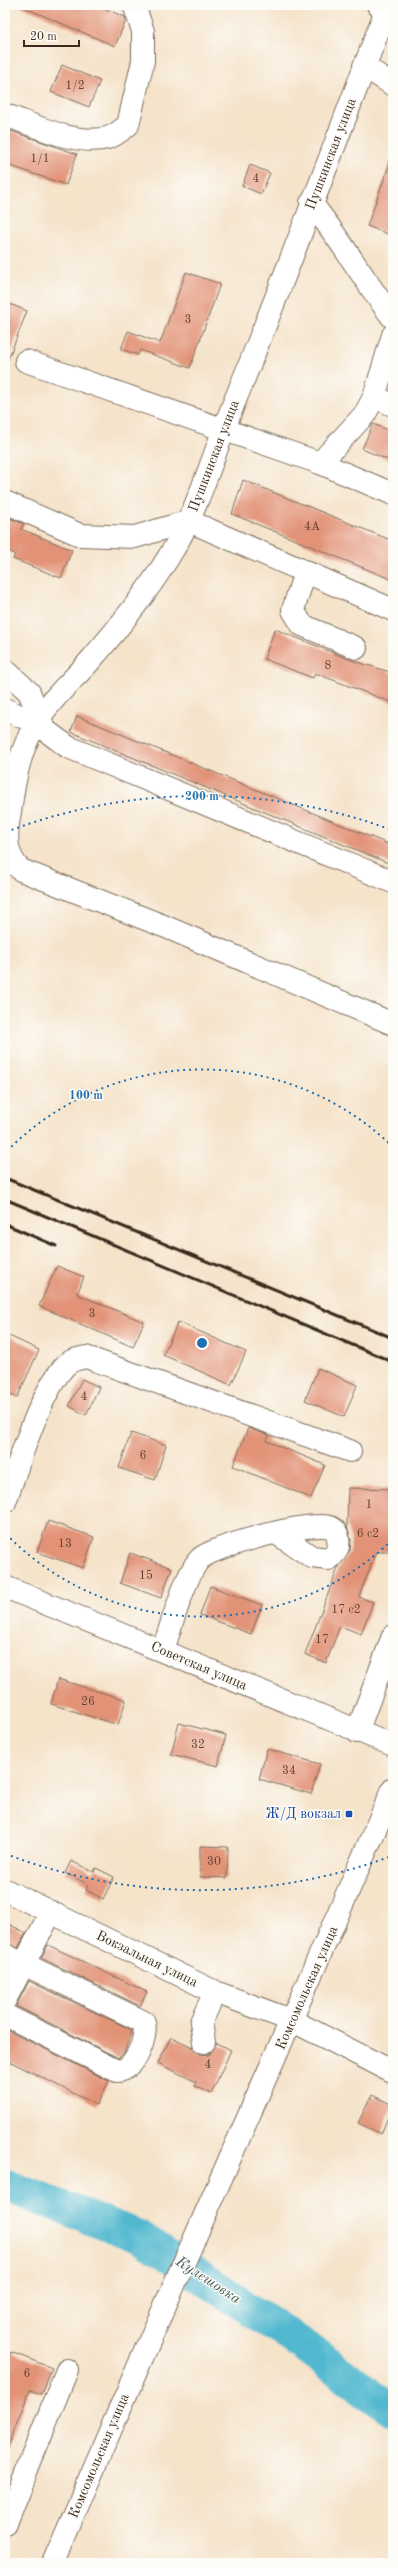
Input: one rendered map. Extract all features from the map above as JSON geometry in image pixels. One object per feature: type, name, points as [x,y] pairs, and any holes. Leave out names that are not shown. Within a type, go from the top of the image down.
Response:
[{"type":"street","points":[[5,115],[69,136],[89,139],[107,138],[128,125],[143,61],[143,31],[134,5]]},
{"type":"street","name":"Пушкинская улица","points":[[387,7],[311,203],[293,259],[223,430],[189,521],[168,559],[103,646],[38,719],[26,742],[15,774],[8,824],[8,847],[12,861],[21,870],[166,927],[393,1024]]},
{"type":"street","points":[[364,66],[393,85]]},
{"type":"street","points":[[311,203],[337,234],[363,277],[393,318]]},
{"type":"street","points":[[320,463],[365,414],[384,401],[393,335]]},
{"type":"street","points":[[26,361],[320,463],[393,494]]},
{"type":"street","points":[[5,502],[80,535],[135,537],[189,521],[393,610]]},
{"type":"street","points":[[305,572],[294,610],[302,625],[356,648]]},
{"type":"street","points":[[5,670],[29,692],[38,719],[52,737],[68,747],[393,882]]},
{"type":"street","points":[[5,709],[22,717],[38,719]]},
{"type":"street","points":[[5,1502],[32,1427],[51,1387],[64,1366],[74,1359],[86,1357],[350,1451]]},
{"type":"street","points":[[163,1650],[189,1576],[201,1557],[226,1546],[276,1533]]},
{"type":"street","name":"Советская улица","points":[[5,1587],[163,1650],[357,1732],[393,1745]]},
{"type":"street","points":[[357,1732],[393,1636]]},
{"type":"street","name":"Комсомольская улица","points":[[53,2563],[144,2349],[293,2021],[393,1789]]},
{"type":"street","name":"Вокзальная улица","points":[[5,1890],[215,1992],[293,2021],[393,2072]]},
{"type":"street","points":[[5,2000],[15,1960],[51,1912]]},
{"type":"street","points":[[5,2015],[117,2072],[126,2070],[130,2067],[144,2037],[144,2022],[15,1960]]},
{"type":"street","points":[[204,2042],[201,2022],[215,1992]]},
{"type":"street","points":[[5,2524],[67,2370]]},
{"type":"building","points":[[18,5],[96,5],[125,17],[126,20],[115,46]]},
{"type":"building","points":[[62,65],[100,81],[89,107],[51,92]]},
{"type":"building","points":[[5,129],[77,154],[66,185],[5,164]]},
{"type":"building","points":[[391,160],[393,161],[393,236],[367,226]]},
{"type":"building","points":[[250,165],[270,173],[261,194],[242,186]]},
{"type":"building","points":[[186,272],[220,284],[190,368],[140,350],[138,355],[121,349],[128,331],[160,343]]},
{"type":"building","points":[[5,302],[27,311],[6,365],[5,365]]},
{"type":"building","points":[[373,424],[393,432],[393,462],[362,449]]},
{"type":"building","points":[[243,480],[393,541],[393,580],[232,514]]},
{"type":"building","points":[[5,516],[24,524],[21,529],[72,550],[61,578],[13,559],[15,554],[5,550]]},
{"type":"building","points":[[275,629],[351,660],[393,673],[393,703],[315,673],[313,678],[264,659]]},
{"type":"building","points":[[77,716],[393,846],[393,865],[71,732]]},
{"type":"building","points":[[57,1266],[84,1277],[77,1294],[144,1322],[133,1347],[39,1306]]},
{"type":"building","points":[[178,1322],[246,1352],[231,1385],[163,1355]]},
{"type":"building","points":[[5,1334],[39,1350],[17,1398],[5,1392]]},
{"type":"building","points":[[318,1368],[357,1385],[344,1417],[305,1400]]},
{"type":"building","points":[[82,1379],[99,1387],[86,1415],[69,1406]]},
{"type":"building","points":[[248,1428],[269,1435],[267,1441],[325,1465],[311,1498],[233,1466]]},
{"type":"building","points":[[131,1433],[166,1445],[155,1480],[119,1468]]},
{"type":"building","points":[[348,1488],[393,1489],[393,1530],[390,1530],[389,1552],[376,1552],[359,1597],[373,1602],[361,1634],[340,1626],[326,1663],[305,1654],[338,1568],[350,1550],[351,1540],[347,1526]]},
{"type":"building","points":[[48,1521],[94,1537],[83,1568],[37,1552]]},
{"type":"building","points":[[130,1553],[172,1568],[161,1598],[120,1583]]},
{"type":"building","points":[[210,1586],[262,1605],[251,1634],[200,1615]]},
{"type":"building","points":[[58,1679],[126,1700],[118,1725],[51,1704]]},
{"type":"building","points":[[179,1723],[226,1735],[218,1766],[171,1754]]},
{"type":"building","points":[[267,1749],[320,1764],[311,1794],[259,1779]]},
{"type":"building","points":[[200,1846],[228,1847],[227,1878],[200,1877]]},
{"type":"building","points":[[71,1861],[94,1872],[96,1868],[114,1877],[103,1899],[86,1890],[88,1884],[65,1873]]},
{"type":"building","points":[[5,1922],[26,1933],[18,1948],[5,1943]]},
{"type":"building","points":[[48,1945],[147,1992],[140,2006],[41,1958]]},
{"type":"building","points":[[29,1981],[132,2030],[124,2053],[118,2058],[16,2006]]},
{"type":"building","points":[[5,2029],[109,2081],[97,2105],[5,2059]]},
{"type":"building","points":[[171,2037],[193,2047],[200,2054],[209,2055],[216,2043],[231,2050],[211,2094],[194,2086],[196,2082],[158,2063]]},
{"type":"building","points":[[372,2095],[393,2105],[381,2134],[358,2123]]},
{"type":"building","points":[[11,2352],[52,2368],[41,2394],[30,2390],[6,2450],[5,2367]]},
{"type":"waterway","name":"Кулешовка","points":[[5,2185],[140,2237],[302,2344],[393,2411]]},
{"type":"railway","points":[[5,1178],[393,1338]]},
{"type":"railway","points":[[5,1199],[393,1362]]},
{"type":"railway","points":[[5,1224],[56,1246]]},
{"type":"place","name":"Ж/Д вокзал","points":[[349,1814]]}]
